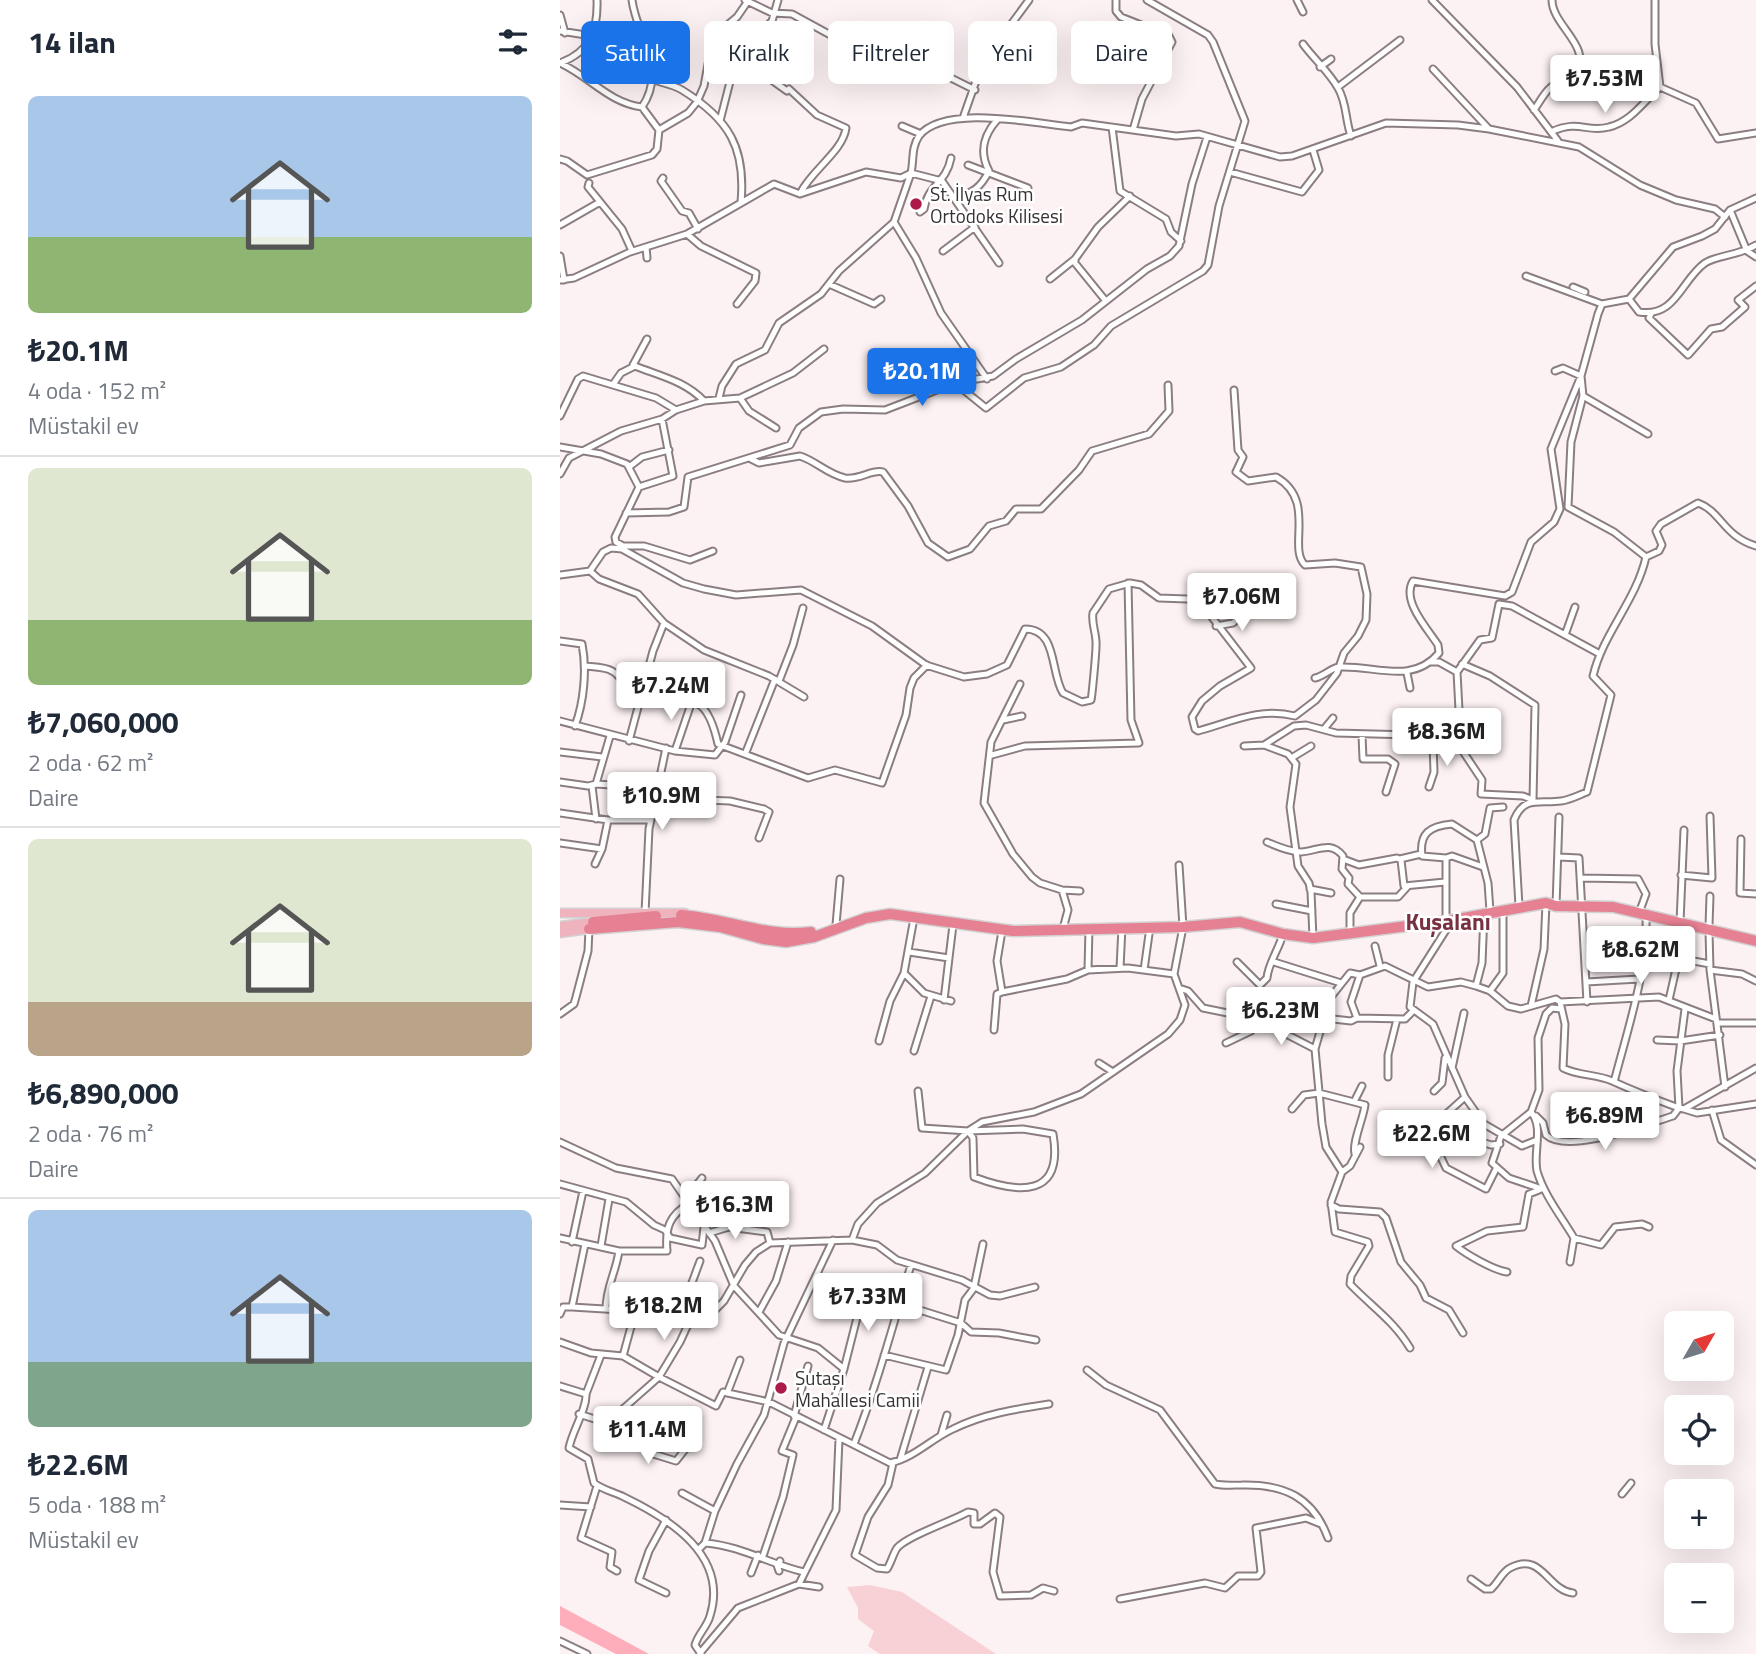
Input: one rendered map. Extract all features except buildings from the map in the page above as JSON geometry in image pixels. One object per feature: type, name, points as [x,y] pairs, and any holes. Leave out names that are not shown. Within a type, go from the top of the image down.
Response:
[{"type":"highway","points":[[1488,911],[1518,903],[1581,902],[1642,911],[1756,939]]},
{"type":"highway","points":[[591,926],[666,916],[715,919],[787,934],[810,932],[870,913],[892,911],[985,926],[1183,925],[1240,922],[1283,934],[1313,937],[1447,919],[1518,903]]},
{"type":"highway","points":[[591,926],[678,922],[720,927],[763,939],[786,942],[814,937],[879,915],[1002,931],[1150,928],[1248,919],[1313,937]]},
{"type":"main road","points":[[560,914],[695,913],[715,919]]},
{"type":"main road","points":[[560,926],[591,926]]},
{"type":"main road","points":[[560,933],[591,926]]},
{"type":"street","points":[[595,21],[597,0]]},
{"type":"street","points":[[632,0],[639,21]]},
{"type":"street","points":[[771,21],[778,0]]},
{"type":"street","points":[[963,118],[982,64],[1030,0]]},
{"type":"street","points":[[1116,0],[1116,11],[1121,17],[1169,36],[1172,42],[1142,99],[1133,130]]},
{"type":"street","points":[[626,513],[669,512],[684,507],[688,477],[790,445],[799,428],[821,412],[843,409],[885,410],[955,383],[986,408],[1024,379],[1061,367],[1094,345],[1111,326],[1208,265],[1245,121],[1208,35],[1147,0]]},
{"type":"street","points":[[1297,0],[1303,12]]},
{"type":"street","points":[[1432,0],[1517,86],[1558,141]]},
{"type":"street","points":[[1534,110],[1550,87],[1573,74],[1580,57],[1578,46],[1555,16],[1552,0]]},
{"type":"street","points":[[1655,0],[1655,44],[1660,87]]},
{"type":"street","points":[[659,130],[688,113],[698,102],[704,86],[713,39],[737,17],[747,1],[772,13],[792,14],[828,36]]},
{"type":"street","points":[[560,15],[563,32],[581,33]]},
{"type":"street","points":[[1338,87],[1400,40]]},
{"type":"street","points":[[1303,44],[1338,87],[1347,110],[1345,119],[1350,136]]},
{"type":"street","points":[[560,63],[581,52]]},
{"type":"street","points":[[1321,67],[1331,60]]},
{"type":"street","points":[[560,63],[576,71],[606,94],[630,106],[642,107],[659,130],[657,149],[652,155],[630,164],[587,175],[560,159]]},
{"type":"street","points":[[1433,69],[1489,129]]},
{"type":"street","points":[[954,80],[975,90]]},
{"type":"street","points":[[642,107],[649,96],[650,84]]},
{"type":"street","points":[[668,84],[698,102],[729,130],[741,162],[741,202]]},
{"type":"street","points":[[720,121],[728,84]]},
{"type":"street","points":[[777,84],[787,91],[789,89],[817,115],[846,128],[841,144],[807,180],[800,194]]},
{"type":"street","points":[[1551,132],[1569,124],[1608,128],[1616,125],[1639,109],[1660,87]]},
{"type":"street","points":[[1660,87],[1696,103],[1718,139],[1756,134]]},
{"type":"street","points":[[719,398],[722,386],[736,364],[765,350],[779,323],[831,285],[839,271],[894,222],[911,173],[913,148],[921,134],[933,123],[963,118],[1112,127],[1176,136],[1207,137],[1280,157],[1313,150],[1386,123],[1458,125],[1580,147],[1640,185],[1676,200],[1715,209],[1725,217]]},
{"type":"street","points":[[989,171],[984,162],[984,141],[997,120]]},
{"type":"street","points":[[902,126],[921,134]]},
{"type":"street","points":[[1112,127],[1118,186],[1166,219],[1171,232],[1181,241]]},
{"type":"street","points":[[967,377],[987,379],[1082,320],[1105,300],[1170,256],[1181,241],[1192,184],[1207,137]]},
{"type":"street","points":[[1230,172],[1302,192],[1319,170],[1313,150]]},
{"type":"street","points":[[920,212],[927,193],[942,181],[951,158]]},
{"type":"street","points":[[968,165],[1028,188]]},
{"type":"street","points":[[956,198],[970,194],[982,186],[989,171]]},
{"type":"street","points":[[560,256],[562,280],[632,251],[687,234],[774,184],[800,194],[866,172],[901,178],[911,173],[942,181],[999,263]]},
{"type":"street","points":[[663,178],[661,181],[682,211],[689,213],[698,229]]},
{"type":"street","points":[[587,186],[622,229],[632,251]]},
{"type":"street","points":[[1050,279],[1075,258],[1098,227],[1130,196]]},
{"type":"street","points":[[1526,276],[1604,304],[1629,299],[1673,247],[1715,229],[1730,210],[1756,198]]},
{"type":"street","points":[[560,225],[600,202]]},
{"type":"street","points":[[1730,210],[1747,251],[1756,257]]},
{"type":"street","points":[[894,222],[916,258],[941,313],[987,379]]},
{"type":"street","points":[[943,251],[975,227]]},
{"type":"street","points":[[687,234],[701,246],[756,273],[755,281],[737,304]]},
{"type":"street","points":[[1629,299],[1639,312],[1651,314],[1665,308],[1681,293],[1702,265],[1712,258],[1732,257],[1756,246]]},
{"type":"street","points":[[646,247],[647,258]]},
{"type":"street","points":[[1075,258],[1075,263],[1105,300]]},
{"type":"street","points":[[831,285],[874,304],[881,299]]},
{"type":"street","points":[[1651,314],[1649,318],[1688,355],[1711,329],[1722,327],[1745,307],[1738,300],[1756,286]]},
{"type":"street","points":[[1573,287],[1604,304]]},
{"type":"street","points":[[1315,678],[1339,667],[1407,673],[1431,662],[1439,653],[1438,645],[1411,601],[1410,585],[1417,580],[1505,596],[1512,592],[1531,542],[1554,522],[1560,509],[1551,449],[1581,376],[1604,304]]},
{"type":"street","points":[[614,383],[633,365],[647,339]]},
{"type":"street","points":[[560,474],[569,458],[621,431],[662,419],[676,410],[704,401],[740,398],[793,373],[824,349]]},
{"type":"street","points":[[633,365],[670,378],[695,391],[704,401]]},
{"type":"street","points":[[1555,371],[1563,368],[1581,376]]},
{"type":"street","points":[[560,416],[580,376],[614,383],[656,398],[676,410]]},
{"type":"street","points":[[1581,376],[1583,396],[1571,442],[1568,508],[1614,533],[1646,557]]},
{"type":"street","points":[[751,458],[759,464],[783,457],[800,456],[825,472],[853,479],[878,471],[883,472],[908,506],[928,543],[948,557],[970,549],[989,526],[1006,521],[1016,509],[1041,509],[1079,470],[1093,451],[1149,434],[1169,411],[1168,385]]},
{"type":"street","points":[[662,419],[673,476],[639,487],[615,537],[622,547],[683,583],[736,594],[801,590],[872,626],[927,665],[964,677],[996,671],[1007,665],[1025,629],[1030,629],[1046,639],[1051,648],[1055,676],[1063,693],[1082,702],[1091,700],[1094,695],[1092,666],[1097,644],[1093,613],[1109,589],[1128,583],[1142,585],[1159,598],[1187,599],[1200,603],[1251,668],[1220,686],[1202,701],[1192,718],[1192,724],[1198,730],[1262,713],[1295,716],[1315,700],[1339,667],[1344,653],[1358,636],[1366,620],[1367,594],[1362,568],[1350,564],[1305,565],[1298,555],[1301,525],[1298,507],[1283,481],[1268,477],[1248,481],[1236,472],[1243,457],[1238,450],[1234,390]]},
{"type":"street","points":[[1583,396],[1648,434]]},
{"type":"street","points":[[740,398],[749,411],[776,428]]},
{"type":"street","points":[[560,447],[617,459],[629,467],[639,487]]},
{"type":"street","points":[[629,467],[642,457],[669,450]]},
{"type":"street","points":[[1458,744],[1482,780],[1481,794],[1562,801],[1587,792],[1611,695],[1593,676],[1598,653],[1615,628],[1646,557],[1659,551],[1662,545],[1656,531],[1661,524],[1698,503],[1709,509],[1732,537],[1756,546]]},
{"type":"street","points":[[560,575],[590,571],[603,552],[611,548],[645,546],[690,560],[713,551]]},
{"type":"street","points":[[590,571],[599,579],[638,594],[664,623],[704,650],[777,680],[804,697]]},
{"type":"street","points":[[992,755],[1025,746],[1139,743],[1131,720],[1128,583]]},
{"type":"street","points":[[1216,626],[1237,620],[1256,600]]},
{"type":"street","points":[[1458,744],[1466,730],[1459,710],[1457,672],[1480,640],[1492,638],[1497,607],[1502,603],[1598,653]]},
{"type":"street","points":[[1565,635],[1575,607]]},
{"type":"street","points":[[746,752],[793,645],[803,608]]},
{"type":"street","points":[[629,741],[640,695],[664,623]]},
{"type":"street","points":[[560,640],[582,644],[585,666],[575,726]]},
{"type":"street","points":[[1431,662],[1439,662],[1457,672]]},
{"type":"street","points":[[1462,664],[1490,676],[1535,705],[1532,800]]},
{"type":"street","points":[[585,666],[613,671],[629,691],[640,695],[692,701],[710,713],[718,744],[746,752],[808,778],[835,770],[882,783],[906,715],[910,688],[927,665]]},
{"type":"street","points":[[1407,673],[1410,688]]},
{"type":"street","points":[[1020,684],[991,742],[992,755],[984,797],[987,811],[1013,854],[1032,877],[1040,883],[1062,890],[1080,891]]},
{"type":"street","points":[[560,721],[629,741],[675,751],[715,755],[723,745],[741,695]]},
{"type":"street","points":[[675,751],[692,701]]},
{"type":"street","points":[[1003,720],[1022,716]]},
{"type":"street","points":[[1213,716],[1219,723]]},
{"type":"street","points":[[1294,726],[1295,716]]},
{"type":"street","points":[[1324,729],[1333,718]]},
{"type":"street","points":[[1264,745],[1294,726],[1306,725],[1362,734],[1411,735],[1433,744],[1458,744]]},
{"type":"street","points":[[1362,734],[1363,759],[1388,759],[1395,764],[1387,792]]},
{"type":"street","points":[[596,819],[594,785],[610,736]]},
{"type":"street","points":[[1429,787],[1434,772],[1433,744]]},
{"type":"street","points":[[1244,746],[1264,745],[1293,757]]},
{"type":"street","points":[[1293,757],[1311,746]]},
{"type":"street","points":[[645,913],[650,820],[666,748]]},
{"type":"street","points":[[560,752],[602,757]]},
{"type":"street","points":[[1293,757],[1296,772],[1291,783],[1290,807],[1298,866],[1310,889],[1313,937]]},
{"type":"street","points":[[560,782],[656,788]]},
{"type":"street","points":[[655,798],[716,800],[764,809],[769,812],[759,838]]},
{"type":"street","points":[[1518,903],[1514,820],[1519,809],[1532,800]]},
{"type":"street","points":[[1477,840],[1485,834],[1490,808],[1503,807]]},
{"type":"street","points":[[560,813],[608,820],[650,820]]},
{"type":"street","points":[[1681,875],[1712,878],[1710,816]]},
{"type":"street","points":[[1531,1007],[1544,949],[1559,857],[1559,817]]},
{"type":"street","points":[[594,864],[601,849],[608,820]]},
{"type":"street","points":[[1421,854],[1425,832],[1446,824],[1456,826],[1477,840],[1488,883],[1488,911],[1482,963],[1476,986]]},
{"type":"street","points":[[1680,920],[1684,830]]},
{"type":"street","points":[[1741,839],[1741,893],[1756,894]]},
{"type":"street","points":[[1267,842],[1297,852],[1334,846],[1343,859],[1359,865],[1421,854],[1446,858],[1452,856],[1483,867]]},
{"type":"street","points":[[560,843],[601,849]]},
{"type":"street","points":[[1559,857],[1580,858],[1578,873],[1582,878],[1587,1002]]},
{"type":"street","points":[[1446,858],[1446,930],[1413,982],[1409,1002],[1412,1012],[1433,1024],[1465,1097],[1484,1124],[1501,1136],[1513,1138],[1522,1146],[1537,1140]]},
{"type":"street","points":[[1343,859],[1342,869],[1349,878],[1348,884],[1360,897],[1398,897],[1408,886]]},
{"type":"street","points":[[1400,859],[1404,886],[1445,882]]},
{"type":"street","points":[[852,1240],[858,1224],[871,1208],[905,1183],[925,1173],[968,1131],[982,1122],[1068,1101],[1175,1028],[1185,1005],[1182,989],[1174,974],[1183,925],[1177,891],[1179,865]]},
{"type":"street","points":[[836,925],[840,878]]},
{"type":"street","points":[[1582,878],[1638,879],[1646,894],[1642,911],[1644,952],[1614,1082]]},
{"type":"street","points":[[1310,889],[1331,893]]},
{"type":"street","points":[[1062,890],[1068,910],[1063,925]]},
{"type":"street","points":[[1710,896],[1710,967],[1725,1087]]},
{"type":"street","points":[[1350,933],[1350,913],[1360,897]]},
{"type":"street","points":[[1276,904],[1312,911]]},
{"type":"street","points":[[1490,991],[1503,973],[1503,908]]},
{"type":"street","points":[[879,1041],[890,1001],[904,973],[914,918]]},
{"type":"street","points":[[904,973],[931,996],[947,1000],[953,925]]},
{"type":"street","points":[[560,1014],[568,1010],[576,997],[588,951],[591,926]]},
{"type":"street","points":[[1120,968],[1122,927]]},
{"type":"street","points":[[1087,970],[1089,928]]},
{"type":"street","points":[[1144,970],[1150,928]]},
{"type":"street","points":[[1002,931],[997,961],[1002,992]]},
{"type":"street","points":[[1237,962],[1260,985],[1267,978],[1283,934]]},
{"type":"street","points":[[1375,946],[1380,966]]},
{"type":"street","points":[[909,952],[949,958]]},
{"type":"street","points":[[1644,952],[1742,974],[1756,981]]},
{"type":"street","points":[[1669,1000],[1678,960]]},
{"type":"street","points":[[1274,962],[1341,983]]},
{"type":"street","points":[[1380,966],[1428,987],[1461,982],[1490,991],[1508,1006],[1531,1007]]},
{"type":"street","points":[[1342,1172],[1326,1147],[1315,1049],[1321,1015],[1350,973],[1360,975],[1380,966]]},
{"type":"street","points":[[994,1030],[997,994],[1002,992],[1067,979],[1087,970],[1120,968],[1174,974]]},
{"type":"street","points":[[1357,1018],[1351,1002],[1360,975]]},
{"type":"street","points":[[1586,982],[1639,979]]},
{"type":"street","points":[[1182,989],[1188,991],[1203,1008],[1256,1019],[1315,1049]]},
{"type":"street","points":[[914,1051],[931,996]]},
{"type":"street","points":[[1226,1043],[1251,1031],[1269,996],[1300,1002],[1321,1015],[1351,1021],[1357,1018],[1386,1016],[1405,1019],[1412,1012]]},
{"type":"street","points":[[1531,1007],[1533,1003],[1550,998],[1560,1002],[1659,998],[1716,1021],[1756,1023]]},
{"type":"street","points":[[1560,1002],[1565,1024],[1563,1068],[1614,1082],[1626,1090],[1646,1093],[1697,1113],[1756,1104]]},
{"type":"street","points":[[1561,1009],[1552,1008],[1540,1029],[1537,1074],[1539,1090],[1532,1113],[1537,1140],[1537,1168],[1542,1189],[1574,1238],[1601,1245],[1615,1227],[1642,1224],[1649,1227]]},
{"type":"street","points":[[1682,1109],[1676,1070],[1685,1009]]},
{"type":"street","points":[[1452,1069],[1464,1013]]},
{"type":"street","points":[[1388,1077],[1388,1055],[1397,1019]]},
{"type":"street","points":[[1657,1040],[1681,1041],[1720,1035]]},
{"type":"street","points":[[1434,1091],[1443,1083],[1446,1055]]},
{"type":"street","points":[[1099,1063],[1113,1072]]},
{"type":"street","points":[[1532,1113],[1543,1123],[1546,1135],[1559,1142],[1610,1138],[1673,1116],[1756,1068]]},
{"type":"street","points":[[1354,1102],[1362,1086]]},
{"type":"street","points":[[918,1091],[922,1128],[968,1131],[1023,1129],[1053,1134],[1055,1164],[1051,1178],[1041,1185],[1018,1187],[974,1177],[973,1138],[968,1131]]},
{"type":"street","points":[[1292,1109],[1304,1095],[1319,1093],[1365,1105],[1362,1128],[1354,1140],[1355,1154]]},
{"type":"street","points":[[1465,1097],[1445,1115],[1437,1149],[1446,1168],[1477,1186],[1486,1189],[1496,1169]]},
{"type":"street","points":[[1712,1110],[1721,1140],[1756,1165]]},
{"type":"street","points":[[1532,1113],[1501,1136],[1492,1163],[1509,1178],[1542,1189]]},
{"type":"street","points":[[1439,1140],[1453,1133],[1491,1145],[1500,1144]]},
{"type":"street","points":[[560,1142],[616,1168],[672,1179],[689,1200],[694,1215],[707,1230],[734,1286],[779,1335],[818,1348],[844,1369]]},
{"type":"street","points":[[1360,1147],[1350,1166],[1342,1172],[1331,1205],[1335,1232],[1368,1242],[1350,1284],[1372,1308],[1382,1311],[1410,1348]]},
{"type":"street","points":[[560,1238],[619,1251],[667,1251],[665,1230],[678,1210],[689,1200],[702,1178]]},
{"type":"street","points":[[560,1184],[634,1206],[654,1225],[665,1230],[670,1238],[702,1245],[707,1230]]},
{"type":"street","points":[[1507,1272],[1487,1266],[1474,1255],[1456,1246],[1486,1231],[1523,1227],[1529,1194],[1542,1189]]},
{"type":"street","points":[[572,1242],[583,1191]]},
{"type":"street","points":[[601,1246],[609,1199]]},
{"type":"street","points":[[1331,1205],[1347,1210],[1380,1212],[1387,1218],[1401,1262],[1420,1285],[1426,1298],[1449,1310],[1463,1333]]},
{"type":"street","points":[[707,1230],[729,1227],[766,1232],[770,1243]]},
{"type":"street","points":[[1570,1262],[1574,1238]]},
{"type":"street","points":[[700,1548],[705,1543],[715,1511],[769,1402],[786,1338],[834,1240]]},
{"type":"street","points":[[561,1309],[607,1309],[691,1318],[715,1310],[756,1252],[770,1243],[789,1242],[852,1240],[877,1245],[897,1260],[962,1280],[974,1288],[1000,1296],[1035,1287]]},
{"type":"street","points":[[759,1312],[776,1281],[789,1242]]},
{"type":"street","points":[[572,1307],[585,1244]]},
{"type":"street","points":[[884,1355],[946,1370],[961,1323],[965,1300],[974,1288],[982,1244]]},
{"type":"street","points":[[607,1309],[608,1284],[616,1271],[619,1251]]},
{"type":"street","points":[[680,1315],[700,1261]]},
{"type":"street","points":[[854,1444],[911,1265]]},
{"type":"street","points":[[813,1282],[833,1290],[839,1301],[863,1301],[898,1308],[907,1306],[961,1323],[971,1332],[999,1333],[1036,1340]]},
{"type":"street","points":[[824,1430],[844,1369],[864,1290]]},
{"type":"street","points":[[623,1356],[635,1312]]},
{"type":"street","points":[[607,1423],[659,1377],[691,1318]]},
{"type":"street","points":[[560,1342],[601,1354],[606,1352],[623,1356],[716,1406],[723,1392],[728,1391],[769,1402],[839,1439],[896,1462],[920,1451],[941,1435],[990,1415],[1049,1404]]},
{"type":"street","points":[[569,1448],[601,1354]]},
{"type":"street","points":[[728,1391],[740,1360]]},
{"type":"street","points":[[751,1573],[787,1482],[793,1455],[782,1451],[795,1417],[808,1366]]},
{"type":"street","points":[[928,1367],[888,1485],[868,1517],[853,1554],[877,1568],[887,1569],[898,1548],[911,1536],[940,1527],[968,1512],[974,1513],[974,1524],[980,1524],[995,1513],[1000,1517],[993,1572],[1000,1596],[1031,1595],[1044,1588],[1054,1591]]},
{"type":"street","points":[[1087,1370],[1106,1385],[1160,1410],[1215,1484],[1268,1486],[1301,1497],[1328,1538]]},
{"type":"street","points":[[560,1386],[586,1394]]},
{"type":"street","points":[[579,1414],[607,1423],[635,1440],[647,1452],[676,1461],[687,1447]]},
{"type":"street","points":[[941,1435],[947,1415]]},
{"type":"street","points":[[799,1584],[836,1510],[839,1439]]},
{"type":"street","points":[[560,1445],[588,1459],[597,1486],[581,1538],[612,1552],[610,1567],[617,1571]]},
{"type":"street","points":[[1622,1494],[1631,1483]]},
{"type":"street","points":[[597,1486],[666,1520],[700,1548],[711,1573],[712,1594],[710,1616],[695,1645],[701,1653],[738,1608],[799,1584],[819,1587]]},
{"type":"street","points":[[682,1493],[715,1511]]},
{"type":"street","points":[[560,1505],[590,1507]]},
{"type":"street","points":[[1120,1599],[1205,1583],[1225,1588],[1238,1576],[1258,1576],[1261,1572],[1256,1528],[1306,1518],[1321,1524]]},
{"type":"street","points":[[666,1520],[649,1550],[639,1580],[666,1592]]},
{"type":"street","points":[[705,1543],[730,1545],[760,1555],[778,1566],[804,1572]]},
{"type":"street","points":[[1471,1578],[1485,1589],[1491,1588],[1506,1570],[1529,1565],[1544,1570],[1556,1587],[1573,1593]]},
{"type":"street","points":[[560,1641],[584,1653]]},
{"type":"shaded area","points":[[870,1585],[902,1592],[996,1654],[880,1654],[868,1646],[874,1631],[858,1619],[858,1608],[847,1587]]},
{"type":"shaded area","points":[[560,1606],[649,1654],[616,1654],[560,1625]]},
{"type":"place","name":"St. İlyas Rum Ortodoks Kilisesi","points":[[916,204]]},
{"type":"place","name":"Sutaşı Mahallesi Camii","points":[[781,1388]]},
{"type":"district","name":"Kuşalanı","points":[[1448,921]]}]
